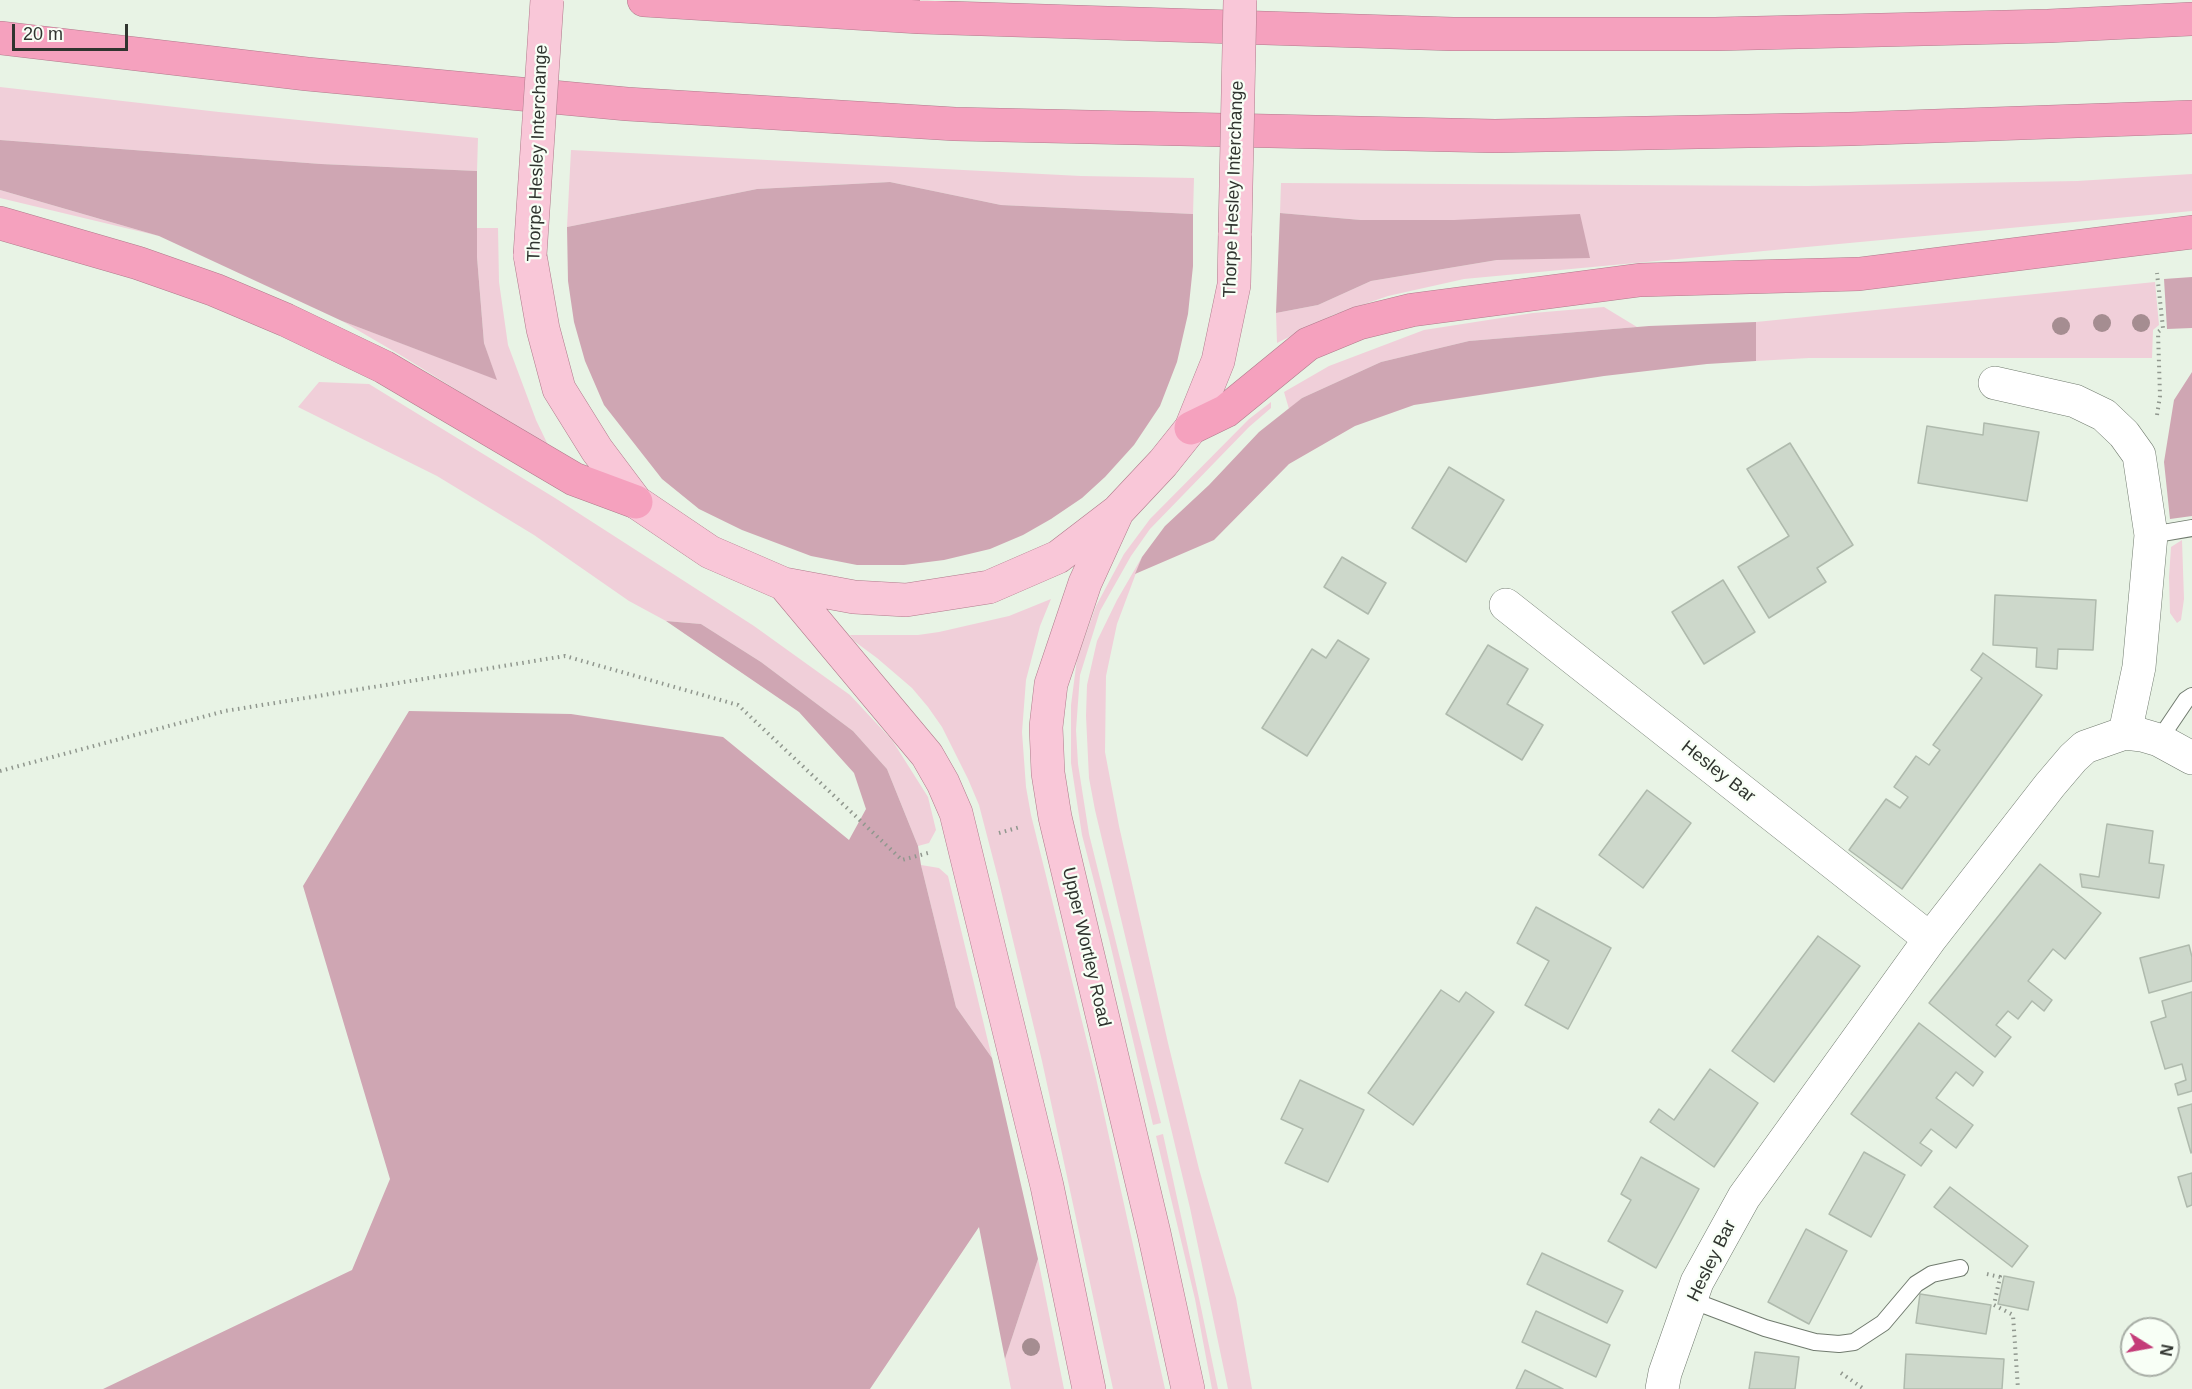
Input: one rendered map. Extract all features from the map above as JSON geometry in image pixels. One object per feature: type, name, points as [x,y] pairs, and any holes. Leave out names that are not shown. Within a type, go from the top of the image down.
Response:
[{"type":"highway","points":[[644,0],[919,17],[1453,34],[1715,34],[2048,26],[2192,19]]},
{"type":"highway","points":[[0,38],[307,74],[615,103],[955,124],[1496,135],[1850,129],[2192,117]]},
{"type":"highway","points":[[0,223],[138,262],[215,290],[286,321],[384,367],[574,479],[636,502]]},
{"type":"highway","points":[[1191,428],[1226,411],[1308,344],[1359,323],[1412,310],[1640,280],[1859,274],[2192,232]]},
{"type":"main road","name":"Thorpe Hesley Interchange","points":[[546,0],[530,255],[543,329],[559,389],[597,450],[636,502],[711,552],[784,584],[854,597],[906,600],[989,587],[1058,557],[1118,511],[1163,463],[1191,428],[1218,361],[1234,285],[1240,0]]},
{"type":"main road","name":"Upper Wortley Road","points":[[1118,511],[1085,583],[1051,684],[1046,727],[1048,773],[1055,817],[1154,1233],[1188,1389]]},
{"type":"main road","points":[[784,584],[927,756],[943,783],[956,813],[1047,1186],[1089,1389]]},
{"type":"street","points":[[1995,383],[2075,401],[2104,415],[2124,434],[2139,455],[2151,535],[2139,667],[2125,733],[2159,740],[2192,758]]},
{"type":"street","name":"Hesley Bar","points":[[1506,605],[1930,939]]},
{"type":"street","name":"Hesley Bar","points":[[1662,1389],[1665,1373],[1697,1282],[1744,1197],[1930,939],[2073,758],[2085,747],[2125,733]]},
{"type":"lane","points":[[2151,535],[2192,528]]},
{"type":"lane","points":[[2159,740],[2186,700],[2192,696]]},
{"type":"lane","points":[[1691,1300],[1765,1328],[1815,1342],[1839,1344],[1854,1342],[1883,1323],[1916,1284],[1932,1274],[1960,1268]]},
{"type":"path","points":[[2139,455],[2154,431],[2160,396],[2158,332],[2163,328],[2158,283]]},
{"type":"path","points":[[0,771],[225,711],[564,656],[738,705],[902,860],[1055,817]]},
{"type":"path","points":[[1960,1268],[2000,1277],[1994,1305],[2013,1315],[2018,1389]]},
{"type":"shaded area","points":[[0,87],[478,138],[477,171],[321,164],[0,140]]},
{"type":"shaded area","points":[[0,140],[321,164],[477,171],[477,257],[484,343],[497,380],[342,321],[159,236],[0,190]]},
{"type":"shaded area","points":[[571,150],[1081,176],[1194,178],[1193,214],[1001,205],[890,182],[757,189],[567,227]]},
{"type":"shaded area","points":[[2192,174],[2192,211],[1464,279],[1388,296],[1333,315],[1277,343],[1276,313],[1318,305],[1371,281],[1497,260],[1590,257],[1454,220],[1361,220],[1280,213],[1281,183],[1808,186],[2077,181]]},
{"type":"shaded area","points":[[890,182],[1001,205],[1193,214],[1193,266],[1188,314],[1177,362],[1160,406],[1134,445],[1082,498],[1023,535],[990,549],[944,560],[904,565],[857,565],[811,556],[742,530],[699,509],[662,479],[604,405],[585,361],[574,322],[568,281],[567,227],[757,189]]},
{"type":"shaded area","points":[[0,190],[159,236],[0,198]]},
{"type":"shaded area","points":[[1280,213],[1361,220],[1454,220],[1580,214],[1590,258],[1497,260],[1371,281],[1318,305],[1276,313]]},
{"type":"shaded area","points":[[477,228],[498,228],[499,282],[508,345],[536,420],[549,447],[342,321],[496,379],[484,343]]},
{"type":"shaded area","points":[[2192,277],[2192,328],[2167,329],[2164,279]]},
{"type":"shaded area","points":[[2155,282],[2159,325],[2153,330],[2152,358],[1809,358],[1756,361],[1756,322]]},
{"type":"shaded area","points":[[1604,307],[1637,327],[1469,341],[1381,362],[1302,398],[1289,409],[1284,392],[1329,366],[1424,330],[1533,313]]},
{"type":"shaded area","points":[[1756,322],[1756,361],[1707,364],[1604,376],[1414,405],[1355,426],[1289,464],[1214,540],[1135,574],[1142,557],[1165,526],[1209,485],[1259,432],[1302,398],[1381,362],[1469,341],[1649,326]]},
{"type":"shaded area","points":[[2192,372],[2192,516],[2170,519],[2164,462],[2174,400]]},
{"type":"shaded area","points":[[319,382],[369,384],[555,498],[754,626],[850,695],[892,740],[928,797],[936,830],[929,843],[918,846],[887,769],[853,731],[761,662],[701,624],[666,621],[629,601],[534,535],[437,476],[298,407]]},
{"type":"shaded area","points":[[1271,402],[1271,408],[1249,427],[1150,529],[1131,556],[1100,611],[1080,675],[1076,730],[1078,764],[1089,834],[1161,1123],[1153,1125],[1082,835],[1071,763],[1071,705],[1077,659],[1096,606],[1124,554],[1150,519],[1249,419]]},
{"type":"shaded area","points":[[2182,540],[2184,599],[2181,620],[2177,623],[2170,613],[2169,577],[2171,547]]},
{"type":"shaded area","points":[[1142,557],[1117,624],[1106,676],[1105,752],[1119,826],[1168,1043],[1199,1169],[1236,1298],[1252,1389],[1228,1389],[1190,1208],[1089,778],[1087,685],[1097,641]]},
{"type":"shaded area","points":[[1051,599],[1040,626],[1026,680],[1022,732],[1026,787],[1096,1078],[1165,1389],[1113,1389],[1042,1061],[979,805],[942,727],[928,707],[912,688],[854,641],[850,635],[918,635],[939,632],[1009,616]]},
{"type":"shaded area","points":[[666,621],[701,624],[761,662],[853,731],[887,769],[918,846],[956,1007],[992,1058],[1038,1259],[1005,1359],[979,1227],[870,1389],[103,1389],[352,1270],[390,1179],[303,886],[409,711],[571,714],[723,737],[849,840],[866,809],[854,773],[799,712]]},
{"type":"shaded area","points":[[921,865],[939,868],[948,876],[992,1058],[956,1007]]},
{"type":"shaded area","points":[[1163,1134],[1218,1389],[1212,1389],[1195,1299],[1156,1136]]},
{"type":"shaded area","points":[[1038,1259],[1064,1389],[1011,1389],[1005,1359]]},
{"type":"building","points":[[1984,423],[2039,432],[2027,501],[1918,483],[1927,426],[1983,435]]},
{"type":"building","points":[[1790,443],[1853,545],[1817,568],[1826,582],[1769,618],[1738,567],[1789,536],[1747,469]]},
{"type":"building","points":[[1449,467],[1504,500],[1466,562],[1412,528]]},
{"type":"building","points":[[1342,557],[1386,583],[1368,614],[1324,587]]},
{"type":"building","points":[[1723,580],[1755,632],[1704,664],[1672,612]]},
{"type":"building","points":[[1995,595],[2096,600],[2093,650],[2058,649],[2057,669],[2036,667],[2037,648],[1993,645]]},
{"type":"building","points":[[1338,640],[1369,659],[1307,756],[1262,728],[1312,649],[1326,658]]},
{"type":"building","points":[[1488,645],[1528,669],[1507,704],[1543,725],[1522,760],[1446,714]]},
{"type":"building","points":[[1983,653],[2042,695],[1902,889],[1849,850],[1886,799],[1900,808],[1908,797],[1894,787],[1916,756],[1929,765],[1940,750],[1933,745],[1982,678],[1971,670]]},
{"type":"building","points":[[1647,790],[1691,823],[1643,888],[1599,855]]},
{"type":"building","points":[[2107,824],[2153,831],[2149,863],[2164,865],[2159,898],[2082,887],[2080,874],[2099,877]]},
{"type":"building","points":[[2040,864],[2101,913],[2065,959],[2053,949],[2028,981],[2052,1000],[2044,1011],[2032,1001],[2018,1019],[2008,1011],[1996,1025],[2011,1037],[1995,1057],[1929,1003]]},
{"type":"building","points":[[1536,907],[1611,948],[1568,1029],[1525,1005],[1549,961],[1517,943]]},
{"type":"building","points":[[1818,936],[1860,966],[1774,1082],[1732,1051]]},
{"type":"building","points":[[2189,945],[2192,957],[2192,981],[2149,993],[2140,958]]},
{"type":"building","points":[[1441,990],[1459,1002],[1466,992],[1494,1012],[1413,1125],[1368,1093]]},
{"type":"building","points":[[2192,992],[2192,1091],[2178,1095],[2175,1084],[2186,1080],[2182,1064],[2165,1069],[2151,1022],[2166,1017],[2162,1001]]},
{"type":"building","points":[[1919,1023],[1983,1072],[1973,1086],[1956,1072],[1936,1098],[1973,1125],[1956,1148],[1931,1129],[1920,1143],[1932,1151],[1921,1166],[1851,1114]]},
{"type":"building","points":[[1710,1069],[1758,1103],[1714,1167],[1650,1122],[1659,1109],[1674,1120]]},
{"type":"building","points":[[1300,1080],[1364,1110],[1328,1182],[1285,1163],[1303,1129],[1281,1119]]},
{"type":"building","points":[[2192,1104],[2192,1152],[2191,1153],[2178,1108]]},
{"type":"building","points":[[1864,1152],[1905,1175],[1871,1237],[1829,1214]]},
{"type":"building","points":[[1641,1157],[1699,1189],[1656,1268],[1608,1241],[1631,1200],[1621,1194]]},
{"type":"building","points":[[2192,1173],[2192,1205],[2187,1207],[2178,1177]]},
{"type":"building","points":[[1950,1187],[2028,1246],[2012,1267],[1934,1207]]},
{"type":"building","points":[[1806,1229],[1847,1251],[1809,1324],[1768,1302]]},
{"type":"building","points":[[1542,1253],[1623,1291],[1607,1323],[1527,1284]]},
{"type":"building","points":[[2004,1276],[2034,1282],[2028,1310],[1998,1304]]},
{"type":"building","points":[[1920,1294],[1991,1305],[1986,1334],[1916,1323]]},
{"type":"building","points":[[1536,1311],[1610,1345],[1596,1377],[1522,1342]]},
{"type":"building","points":[[1755,1352],[1799,1357],[1795,1389],[1749,1389]]},
{"type":"building","points":[[1906,1354],[2004,1359],[2002,1389],[1904,1389]]},
{"type":"building","points":[[1525,1370],[1563,1389],[1516,1389]]}]
